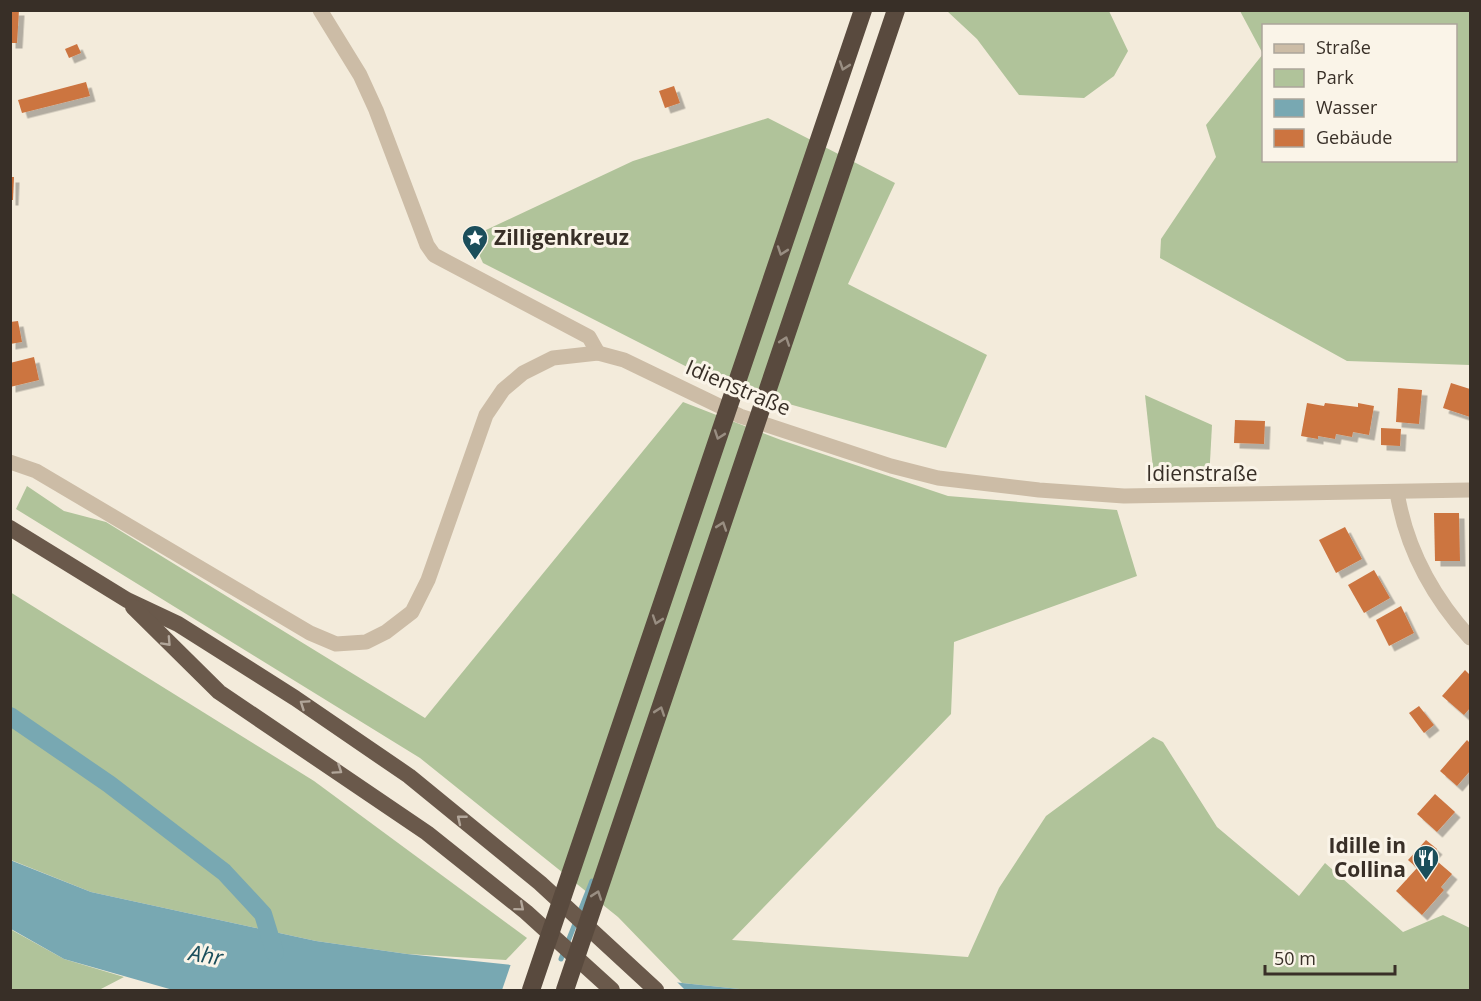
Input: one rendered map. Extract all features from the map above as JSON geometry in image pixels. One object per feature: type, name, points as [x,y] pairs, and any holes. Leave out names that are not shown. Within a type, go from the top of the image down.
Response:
[{"type":"highway","points":[[531,990],[863,10]]},
{"type":"highway","points":[[565,990],[896,10]]},
{"type":"highway","points":[[10,528],[127,600],[178,624],[295,698],[409,776],[507,856],[656,990]]},
{"type":"highway","points":[[127,600],[219,692],[389,805],[475,870],[526,912],[612,990]]},
{"type":"street","name":"Idienstraße","points":[[320,10],[360,75],[376,110],[427,245],[434,255],[589,337],[598,352],[624,360],[740,416],[891,466],[938,478],[1039,490],[1124,496],[1470,490]]},
{"type":"street","points":[[10,462],[36,471],[310,633],[336,644],[366,642],[386,632],[412,612],[428,580],[486,415],[503,390],[523,373],[553,358],[598,352]]},
{"type":"street","points":[[1397,492],[1402,523],[1415,559],[1442,603],[1470,638]]},
{"type":"green space","points":[[947,11],[1109,11],[1128,51],[1114,76],[1084,98],[1019,95],[977,39]]},
{"type":"green space","points":[[1240,11],[1470,11],[1470,365],[1347,361],[1160,258],[1161,239],[1216,157],[1206,125],[1262,55],[1262,162],[1457,162],[1457,24],[1262,24],[1262,52]]},
{"type":"green space","points":[[768,118],[895,183],[848,284],[987,355],[946,448],[789,404],[695,371],[483,263],[471,237],[633,161]]},
{"type":"green space","points":[[1145,395],[1212,425],[1209,480],[1154,477]]},
{"type":"green space","points":[[683,402],[781,440],[948,496],[1117,510],[1137,576],[954,642],[951,714],[732,940],[968,957],[999,888],[1046,816],[1153,737],[1163,742],[1217,827],[1299,896],[1325,863],[1403,932],[1443,915],[1470,928],[1470,990],[749,990],[682,983],[618,917],[420,758],[16,509],[27,486],[64,511],[106,522],[425,718]]},
{"type":"green space","points":[[10,592],[314,781],[527,938],[506,960],[407,954],[316,941],[91,892],[11,860]]},
{"type":"green space","points":[[10,929],[64,959],[124,977],[99,990],[11,990]]},
{"type":"water","name":"Ahr","points":[[10,860],[91,892],[316,941],[407,954],[749,990],[173,990],[64,959],[11,929]]},
{"type":"pier","points":[[512,961],[674,979],[685,990],[502,990]]},
{"type":"building","points":[[10,10],[19,10],[17,43],[10,43]]},
{"type":"building","points":[[77,44],[81,53],[69,58],[65,49]]},
{"type":"building","points":[[86,82],[90,96],[22,113],[18,100]]},
{"type":"building","points":[[674,86],[680,103],[665,108],[659,91]]},
{"type":"building","points":[[10,177],[14,177],[13,200],[10,200]]},
{"type":"building","points":[[18,321],[22,342],[10,344],[10,322]]},
{"type":"building","points":[[34,357],[39,380],[10,387],[10,363]]},
{"type":"building","points":[[1451,383],[1470,389],[1470,417],[1443,408]]},
{"type":"building","points":[[1398,388],[1422,390],[1419,424],[1396,422]]},
{"type":"building","points":[[1307,403],[1358,407],[1358,403],[1374,406],[1369,435],[1353,432],[1352,437],[1336,434],[1335,439],[1301,436]]},
{"type":"building","points":[[1235,420],[1265,421],[1264,444],[1234,443]]},
{"type":"building","points":[[1381,428],[1401,429],[1400,446],[1381,445]]},
{"type":"building","points":[[1434,513],[1459,513],[1460,561],[1435,561]]},
{"type":"building","points":[[1345,527],[1362,559],[1336,573],[1319,540]]},
{"type":"building","points":[[1374,570],[1390,598],[1364,613],[1348,585]]},
{"type":"building","points":[[1401,606],[1414,633],[1389,646],[1376,620]]},
{"type":"building","points":[[1465,670],[1470,675],[1470,708],[1464,715],[1442,696]]},
{"type":"building","points":[[1419,706],[1434,725],[1424,733],[1409,713]]},
{"type":"building","points":[[1467,740],[1470,743],[1470,771],[1457,786],[1440,771]]},
{"type":"building","points":[[1435,794],[1455,812],[1437,832],[1417,814]]},
{"type":"building","name":"Idille in Collina","points":[[1426,840],[1437,849],[1431,856],[1452,874],[1441,887],[1444,890],[1422,915],[1396,891],[1417,868],[1408,860]]},
{"type":"waterway","points":[[10,716],[109,784],[224,872],[263,914],[275,953]]},
{"type":"waterway","points":[[561,959],[592,881]]},
{"type":"place","name":"Zilligenkreuz","points":[[475,261]]},
{"type":"place","name":"Idille in Collina","points":[[1426,881]]}]
